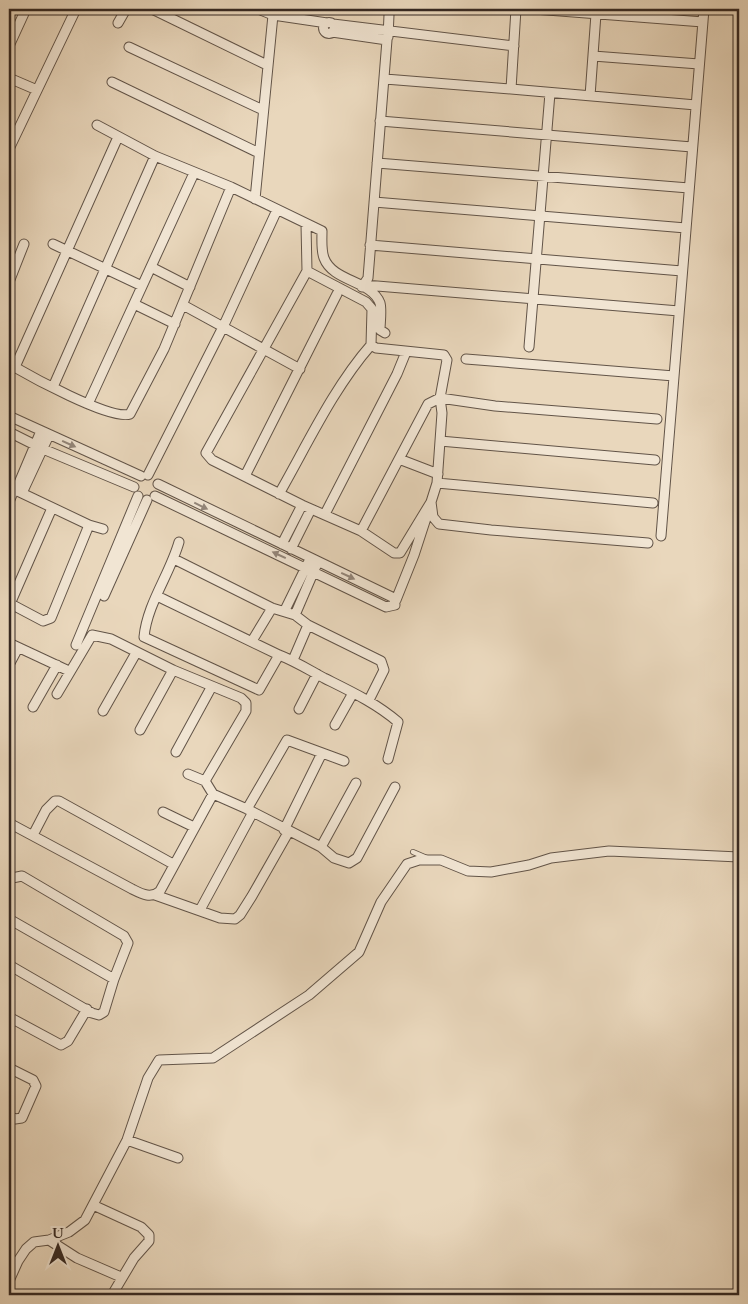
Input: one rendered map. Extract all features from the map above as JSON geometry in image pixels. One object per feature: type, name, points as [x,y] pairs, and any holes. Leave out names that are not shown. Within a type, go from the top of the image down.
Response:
[{"type":"street","points":[[9,46],[26,9]]},
{"type":"street","points":[[9,149],[76,9]]},
{"type":"street","points":[[118,23],[126,9]]},
{"type":"street","points":[[152,9],[267,64]]},
{"type":"street","points":[[258,9],[331,26],[388,35],[514,46]]},
{"type":"street","points":[[511,89],[516,9]]},
{"type":"street","points":[[534,9],[703,22]]},
{"type":"street","points":[[661,536],[704,9]]},
{"type":"street","points":[[255,199],[270,12]]},
{"type":"street","points":[[590,96],[596,14]]},
{"type":"street","points":[[364,286],[368,278],[389,15]]},
{"type":"street","points":[[130,47],[263,110]]},
{"type":"street","points":[[593,56],[699,64]]},
{"type":"street","points":[[9,78],[37,90]]},
{"type":"street","points":[[384,79],[696,104]]},
{"type":"street","points":[[112,82],[259,153]]},
{"type":"street","points":[[529,347],[550,93]]},
{"type":"street","points":[[380,121],[692,147]]},
{"type":"street","points":[[97,125],[155,156],[231,187],[322,232],[324,261],[332,270],[364,286],[679,311]]},
{"type":"street","points":[[118,136],[67,250],[12,365],[88,404],[120,415],[130,414],[175,324],[231,187]]},
{"type":"street","points":[[53,387],[155,156]]},
{"type":"street","points":[[377,163],[689,188]]},
{"type":"street","points":[[88,404],[194,173]]},
{"type":"street","points":[[374,202],[686,228]]},
{"type":"street","points":[[76,645],[138,496],[134,487],[136,481],[145,476],[223,326],[277,210]]},
{"type":"street","points":[[306,224],[307,271],[206,453],[212,460],[279,494],[362,531],[394,553],[400,553],[431,502]]},
{"type":"street","points":[[9,282],[24,244]]},
{"type":"street","points":[[53,244],[142,286]]},
{"type":"street","points":[[370,245],[682,271]]},
{"type":"street","points":[[151,267],[190,286]]},
{"type":"street","points":[[279,494],[338,392],[360,357],[371,345],[372,310],[366,302],[307,271]]},
{"type":"street","points":[[364,286],[380,304],[380,330],[385,333]]},
{"type":"street","points":[[245,476],[337,294]]},
{"type":"street","points":[[134,304],[175,324]]},
{"type":"street","points":[[183,305],[300,370]]},
{"type":"street","points":[[138,496],[151,498],[386,607],[394,606],[414,555],[437,478],[442,413],[440,398],[446,357],[444,355],[376,348],[371,345]]},
{"type":"street","points":[[325,514],[397,374],[406,352]]},
{"type":"street","points":[[466,359],[674,376]]},
{"type":"street","points":[[362,531],[428,404],[440,398],[495,406],[657,419]]},
{"type":"street","points":[[9,416],[145,476],[154,478],[158,484],[396,600]]},
{"type":"street","points":[[9,432],[39,447],[134,487]]},
{"type":"street","points":[[9,502],[45,433]]},
{"type":"street","points":[[440,441],[656,460]]},
{"type":"street","points":[[399,459],[437,478],[653,503]]},
{"type":"street","points":[[104,596],[151,498],[158,490],[158,484]]},
{"type":"street","points":[[15,490],[89,526],[103,529]]},
{"type":"street","points":[[431,502],[433,517],[439,524],[648,544]]},
{"type":"street","points":[[286,547],[302,505]]},
{"type":"street","points":[[52,508],[9,604],[43,620],[51,618],[89,526]]},
{"type":"street","points":[[286,547],[311,509]]},
{"type":"street","points":[[179,542],[174,559],[157,596],[144,637],[260,690],[279,655]]},
{"type":"street","points":[[174,559],[272,608],[285,610],[308,625],[383,662],[384,670],[369,700]]},
{"type":"street","points":[[285,610],[315,560]]},
{"type":"street","points":[[295,615],[309,570]]},
{"type":"street","points":[[157,596],[293,660],[369,700],[398,722],[388,759]]},
{"type":"street","points":[[252,641],[272,608]]},
{"type":"street","points":[[293,660],[308,625]]},
{"type":"street","points":[[57,694],[92,635],[111,639],[173,670],[241,698],[247,706],[245,713],[205,781]]},
{"type":"street","points":[[9,643],[69,671]]},
{"type":"street","points":[[9,665],[18,648]]},
{"type":"street","points":[[103,710],[136,653]]},
{"type":"street","points":[[33,707],[57,665]]},
{"type":"street","points":[[140,730],[173,670]]},
{"type":"street","points":[[299,709],[317,674]]},
{"type":"street","points":[[176,752],[212,686]]},
{"type":"street","points":[[335,725],[353,693]]},
{"type":"street","points":[[200,910],[287,740],[344,761]]},
{"type":"street","points":[[9,823],[141,894],[155,895],[220,918],[235,919],[240,916],[286,830],[322,753]]},
{"type":"street","points":[[188,774],[205,781],[213,794],[250,810],[321,847],[340,861],[349,863],[354,861],[395,787]]},
{"type":"street","points":[[321,847],[356,783]]},
{"type":"street","points":[[155,895],[160,891],[173,864],[213,794]]},
{"type":"street","points":[[33,835],[49,806],[55,801],[59,801],[173,864]]},
{"type":"street","points":[[163,812],[194,826]]},
{"type":"street","points":[[9,1282],[26,1249],[34,1242],[49,1240],[69,1232],[84,1220],[127,1140],[148,1078],[159,1060],[213,1058],[310,995],[359,952],[381,902],[407,864],[431,859],[446,861],[468,871],[491,872],[530,865],[551,858],[609,851],[739,857]]},
{"type":"street","points":[[9,881],[12,878],[22,876],[113,929],[124,936],[128,943],[104,1012],[96,1014],[9,965]]},
{"type":"street","points":[[9,919],[114,979]]},
{"type":"street","points":[[9,1017],[61,1044],[68,1041],[87,1009]]},
{"type":"street","points":[[9,1068],[33,1080],[36,1086],[22,1118],[15,1119],[9,1116]]},
{"type":"street","points":[[127,1140],[178,1158]]},
{"type":"street","points":[[93,1205],[149,1234],[149,1241],[121,1277],[112,1295]]},
{"type":"street","points":[[49,1240],[77,1258],[121,1277]]},
{"type":"lane","points":[[413,852],[431,859]]}]
